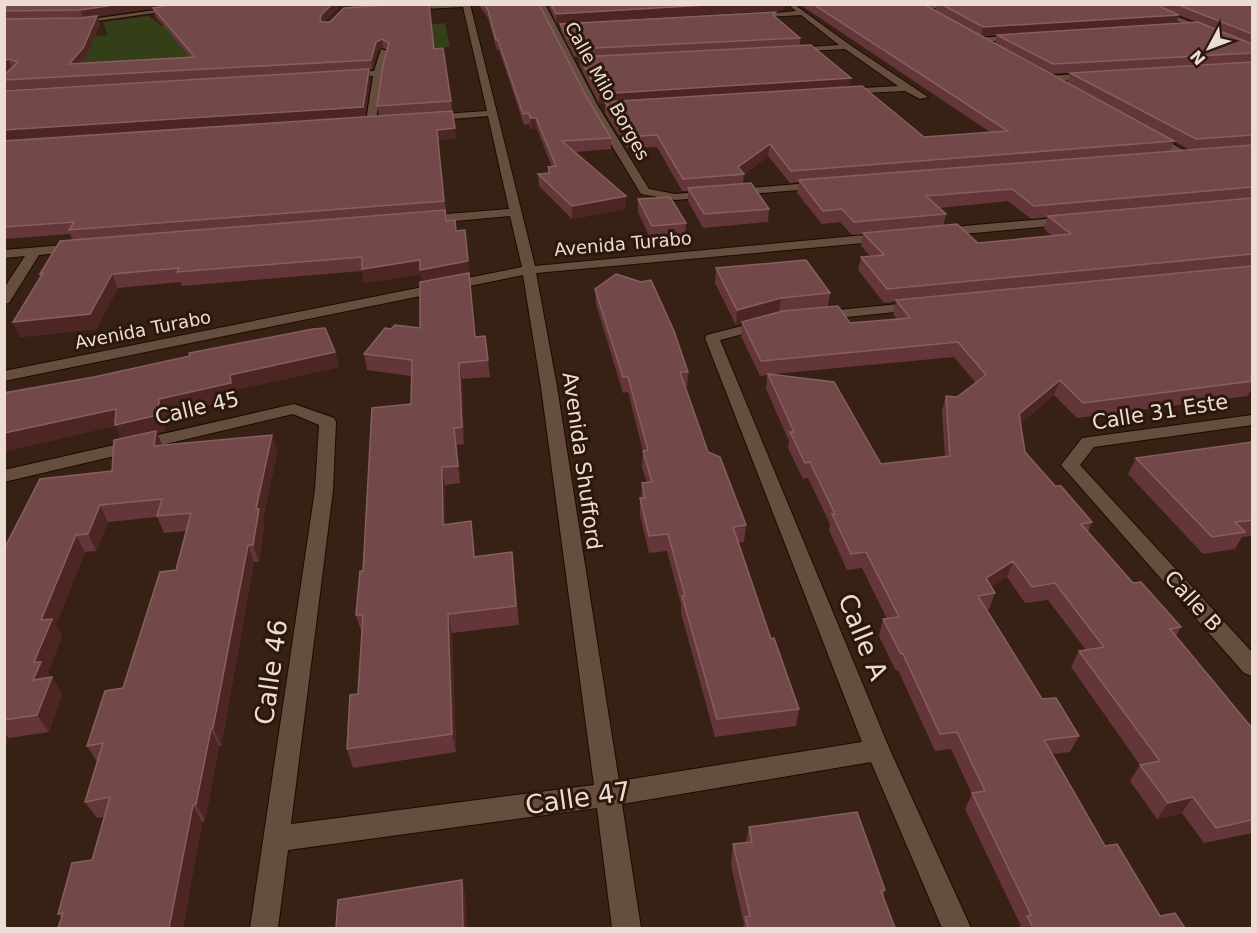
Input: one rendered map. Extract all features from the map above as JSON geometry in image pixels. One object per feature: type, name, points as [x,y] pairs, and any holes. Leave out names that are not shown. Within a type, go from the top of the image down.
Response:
[{"type":"street","points":[[67,23],[217,4]]},
{"type":"street","name":"Calle Milo Borges","points":[[541,4],[595,109],[645,192],[675,197],[836,184]]},
{"type":"street","points":[[916,6],[982,4]]},
{"type":"street","points":[[1138,4],[1252,48]]},
{"type":"street","points":[[396,8],[466,5]]},
{"type":"street","name":"Avenida Shufford","points":[[466,5],[529,270],[549,387],[627,928]]},
{"type":"street","points":[[792,5],[847,47],[892,76],[906,88],[923,97]]},
{"type":"street","points":[[916,6],[938,18]]},
{"type":"street","points":[[743,16],[803,13]]},
{"type":"street","points":[[552,27],[564,26]]},
{"type":"street","points":[[1173,28],[1196,27]]},
{"type":"street","points":[[967,34],[997,51]]},
{"type":"street","points":[[976,40],[1034,36]]},
{"type":"street","points":[[778,51],[847,47]]},
{"type":"street","points":[[359,122],[377,121],[378,73],[384,51]]},
{"type":"street","points":[[571,62],[582,62]]},
{"type":"street","points":[[331,76],[378,73]]},
{"type":"street","points":[[1037,73],[1066,90]]},
{"type":"street","points":[[1047,79],[1104,75]]},
{"type":"street","points":[[835,93],[906,88]]},
{"type":"street","points":[[595,109],[611,107]]},
{"type":"street","points":[[416,118],[493,113]]},
{"type":"street","points":[[1143,132],[1194,155],[1165,158]]},
{"type":"street","points":[[411,221],[517,212]]},
{"type":"street","points":[[922,234],[1087,219]]},
{"type":"street","name":"Avenida Turabo","points":[[4,376],[529,270],[898,236]]},
{"type":"street","points":[[4,254],[93,247]]},
{"type":"street","points":[[4,300],[34,252]]},
{"type":"street","points":[[804,317],[930,304]]},
{"type":"street","name":"Calle A","points":[[780,319],[712,338],[878,750],[957,928]]},
{"type":"street","name":"Calle 45","points":[[4,476],[294,409],[328,422]]},
{"type":"street","name":"Calle 31 Este","points":[[1134,536],[1070,465],[1088,442],[1252,420]]},
{"type":"street","name":"Calle 46","points":[[264,928],[324,490],[328,422]]},
{"type":"street","name":"Calle B","points":[[1134,536],[1252,667]]},
{"type":"street","name":"Calle 47","points":[[277,839],[607,795],[878,750]]},
{"type":"green space","points":[[149,16],[162,26],[214,22],[300,34],[445,23],[450,47],[5,71],[4,43],[108,35],[103,22]]},
{"type":"building","points":[[4,4],[121,4],[80,10],[4,11]]},
{"type":"building","points":[[178,4],[332,4],[321,15],[320,20],[330,22],[344,8],[429,4],[434,49],[443,48],[451,101],[377,106],[389,43],[382,39],[376,42],[371,60],[4,80],[4,75],[18,62],[8,59],[4,62],[4,19],[97,16],[83,48],[69,64],[195,57],[153,8]]},
{"type":"building","points":[[484,4],[539,4],[586,96],[611,138],[562,141],[626,196],[572,206],[538,174],[550,173],[548,167],[556,166],[536,118],[530,118],[529,113],[523,114]]},
{"type":"building","points":[[551,4],[723,4],[556,14]]},
{"type":"building","points":[[813,4],[923,4],[1174,141],[791,171],[770,144],[738,167],[744,174],[683,179],[657,135],[627,137],[605,102],[862,86],[924,137],[1008,131]]},
{"type":"building","points":[[941,4],[1155,4],[1179,15],[983,27]]},
{"type":"building","points":[[1176,4],[1252,4],[1252,34]]},
{"type":"building","points":[[776,12],[773,15],[800,38],[574,49],[560,24]]},
{"type":"building","points":[[1198,22],[1252,44],[1252,53],[1053,64],[997,35]]},
{"type":"building","points":[[811,45],[851,78],[599,94],[579,57]]},
{"type":"building","points":[[1252,62],[1252,135],[1196,139],[1070,73]]},
{"type":"building","points":[[369,69],[363,107],[4,130],[4,91]]},
{"type":"building","points":[[452,111],[455,128],[437,130],[444,201],[69,230],[74,222],[4,227],[4,141]]},
{"type":"building","points":[[1252,145],[1252,187],[1034,206],[1012,189],[926,196],[946,214],[854,222],[842,209],[823,211],[799,180]]},
{"type":"building","points":[[751,183],[769,209],[704,214],[688,188]]},
{"type":"building","points":[[670,197],[686,223],[652,226],[638,199]]},
{"type":"building","points":[[1252,198],[1252,254],[887,289],[861,257],[884,255],[863,233],[957,224],[978,243],[1071,234],[1048,216]]},
{"type":"building","points":[[445,210],[446,221],[455,220],[456,231],[465,230],[468,261],[420,270],[420,260],[362,269],[362,257],[177,272],[179,268],[112,274],[90,314],[13,322],[60,241]]},
{"type":"building","points":[[806,260],[830,293],[781,298],[737,310],[716,268]]},
{"type":"building","points":[[1252,266],[1252,377],[1250,377],[1252,381],[1083,403],[1060,380],[1019,414],[1025,452],[1055,486],[1061,486],[1092,522],[1081,524],[1133,583],[1141,582],[1181,627],[1170,629],[1252,728],[1252,820],[1216,828],[1193,797],[1168,803],[1140,765],[1160,761],[1079,651],[1104,647],[1055,583],[1032,587],[1013,561],[986,578],[995,593],[978,596],[1042,699],[1056,698],[1079,736],[1044,740],[1105,846],[1117,844],[1160,916],[1175,913],[1185,928],[1033,928],[1027,916],[1031,915],[972,793],[985,791],[957,732],[940,734],[903,654],[883,619],[899,617],[866,552],[851,554],[810,462],[805,463],[790,432],[794,432],[768,374],[834,382],[881,464],[950,456],[946,396],[957,397],[986,375],[958,342],[761,361],[742,322],[783,311],[838,306],[850,323],[910,318],[896,300]]},
{"type":"building","points":[[469,273],[475,337],[485,336],[488,360],[459,363],[462,427],[454,428],[458,466],[442,467],[443,525],[471,521],[474,557],[512,552],[516,606],[448,614],[452,734],[347,749],[350,695],[358,694],[363,615],[356,615],[360,571],[363,571],[372,408],[411,404],[412,360],[364,354],[385,328],[391,329],[395,325],[420,328],[420,282]]},
{"type":"building","points":[[616,274],[641,282],[651,280],[674,331],[688,372],[680,372],[708,452],[720,457],[746,525],[733,527],[771,639],[774,638],[799,709],[717,719],[682,596],[685,596],[668,534],[649,536],[640,498],[645,498],[642,483],[652,482],[643,451],[648,450],[628,377],[623,377],[595,289]]},
{"type":"building","points":[[325,328],[335,352],[230,375],[231,383],[159,399],[158,415],[115,425],[116,409],[4,433],[4,393],[94,377],[190,356],[189,353]]},
{"type":"building","points":[[156,431],[154,446],[272,435],[256,509],[259,509],[253,545],[248,545],[213,728],[196,804],[193,805],[169,928],[58,928],[63,913],[58,914],[72,863],[92,860],[110,797],[85,802],[103,743],[87,746],[105,691],[123,688],[160,572],[176,570],[191,513],[157,516],[162,499],[100,505],[88,534],[76,535],[41,620],[52,619],[34,662],[41,662],[33,680],[52,677],[37,715],[4,720],[4,549],[40,479],[112,471],[114,440]]},
{"type":"building","points":[[1252,442],[1252,520],[1235,522],[1245,532],[1212,537],[1136,458]]},
{"type":"building","points":[[857,812],[885,890],[881,891],[895,928],[748,928],[745,917],[750,916],[733,844],[752,842],[749,827]]},
{"type":"building","points":[[462,880],[463,928],[336,928],[338,900]]}]
